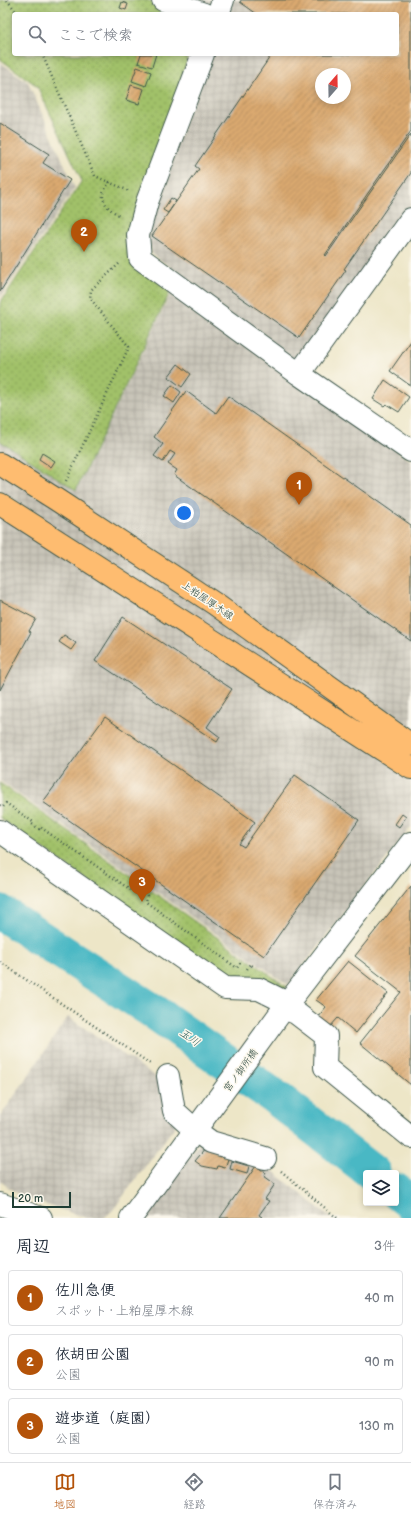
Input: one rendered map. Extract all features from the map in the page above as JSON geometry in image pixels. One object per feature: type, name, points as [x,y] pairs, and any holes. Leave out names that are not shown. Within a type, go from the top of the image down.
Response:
[{"type":"main road","name":"上粕屋厚木線","points":[[0,464],[215,604],[411,745]]},
{"type":"main road","points":[[0,504],[411,768]]},
{"type":"street","points":[[163,0],[198,12]]},
{"type":"street","points":[[219,12],[223,0]]},
{"type":"street","points":[[202,56],[147,202],[138,235],[140,258],[299,374],[411,451]]},
{"type":"street","points":[[299,374],[411,219]]},
{"type":"street","points":[[0,831],[225,988],[258,989],[279,999],[281,1012],[296,1013],[326,1036],[325,1067],[411,1137]]},
{"type":"street","name":"宮ノ御所橋","points":[[131,1218],[281,1012],[411,842]]},
{"type":"street","points":[[168,1076],[174,1111],[198,1127],[211,1142],[265,1158]]},
{"type":"street","points":[[0,1204],[41,1218]]},
{"type":"path","points":[[7,0],[16,12]]},
{"type":"path","points":[[43,56],[95,176],[127,190],[129,196]]},
{"type":"path","points":[[110,182],[105,189],[103,196],[107,206],[115,214],[120,215]]},
{"type":"path","points":[[120,223],[120,215],[123,212]]},
{"type":"path","points":[[57,500],[129,347],[90,298],[91,290],[125,260]]},
{"type":"path","points":[[0,805],[3,807],[6,803],[33,822],[32,824],[39,829],[40,827],[131,890],[138,888],[142,890],[147,896],[146,902],[237,968],[240,964],[246,969],[250,964],[256,968]]},
{"type":"path","points":[[0,962],[168,1076]]},
{"type":"path","points":[[265,1158],[337,1218]]},
{"type":"shaded area","points":[[187,0],[411,0],[411,205],[287,374],[411,461],[411,827],[288,985],[0,781],[0,441],[76,490],[180,274],[153,255],[146,239],[206,56],[399,56],[399,12],[215,12]]},
{"type":"shaded area","points":[[0,62],[28,82],[75,188],[0,298]]},
{"type":"shaded area","points":[[68,1017],[162,1081],[178,1122],[113,1210],[104,1218],[87,1218],[22,1197],[0,1181],[0,1117]]},
{"type":"shaded area","points":[[203,1140],[263,1163],[331,1218],[142,1218]]},
{"type":"green space","points":[[0,0],[147,0],[183,12],[12,12],[12,56],[188,56],[130,237],[170,292],[76,490],[0,441],[0,303],[81,182],[81,179],[37,86],[0,59]]},
{"type":"green space","points":[[0,783],[287,987],[280,996],[234,985],[0,818]]},
{"type":"building","points":[[241,0],[411,0],[411,131],[325,255],[326,256],[411,134],[411,173],[344,269],[346,270],[299,338],[152,236],[199,169],[195,166],[271,56],[399,56],[399,12],[254,12],[240,2]]},
{"type":"building","points":[[122,2],[128,4],[126,10],[120,8]]},
{"type":"building","points":[[140,56],[155,56],[152,67],[138,63]]},
{"type":"building","points":[[137,67],[151,72],[146,86],[132,81]]},
{"type":"building","points":[[131,85],[144,89],[139,104],[126,100]]},
{"type":"building","points":[[0,123],[49,154],[43,163],[70,180],[0,292]]},
{"type":"building","points":[[171,198],[176,201],[168,213],[163,210]]},
{"type":"building","points":[[411,341],[411,386],[390,371]]},
{"type":"building","points":[[178,364],[191,374],[182,387],[168,377]]},
{"type":"building","points":[[385,380],[409,397],[399,412],[386,404],[384,406],[373,399]]},
{"type":"building","points":[[172,385],[181,392],[174,403],[164,396]]},
{"type":"building","points":[[186,391],[216,413],[228,396],[411,525],[411,641],[174,475],[177,470],[168,464],[175,454],[170,451],[163,462],[154,456],[163,444],[154,437]]},
{"type":"building","points":[[42,453],[55,461],[51,467],[39,459]]},
{"type":"building","points":[[0,600],[36,619],[29,631],[31,632],[0,690]]},
{"type":"building","points":[[123,617],[232,689],[207,727],[220,737],[217,742],[95,661]]},
{"type":"building","points":[[64,635],[76,643],[71,650],[59,642]]},
{"type":"building","points":[[105,717],[255,822],[239,844],[244,847],[295,775],[359,820],[264,956],[43,802]]},
{"type":"building","points":[[402,814],[406,817],[399,827],[395,824]]},
{"type":"building","points":[[411,886],[411,1085],[360,1043],[401,992],[355,956]]},
{"type":"building","points":[[348,961],[388,993],[356,1033],[338,1018],[329,1028],[317,1018],[326,1007],[316,1000]]},
{"type":"building","points":[[206,1148],[229,1156],[225,1168],[218,1166],[217,1169],[202,1166],[195,1161]]},
{"type":"building","points":[[232,1161],[249,1166],[247,1174],[230,1169]]},
{"type":"building","points":[[256,1166],[266,1173],[264,1176],[275,1184],[265,1199],[269,1201],[259,1215],[262,1217],[220,1218]]},
{"type":"waterway","name":"玉川","points":[[0,912],[156,1013],[279,1100],[369,1170]]},
{"type":"waterway","name":"玉川","points":[[399,1193],[411,1203]]},
{"type":"place","name":"依胡田公園","points":[[84,252]]},
{"type":"place","name":"佐川急便","points":[[299,505]]},
{"type":"place","name":"遊歩道（庭園）","points":[[142,902]]}]
